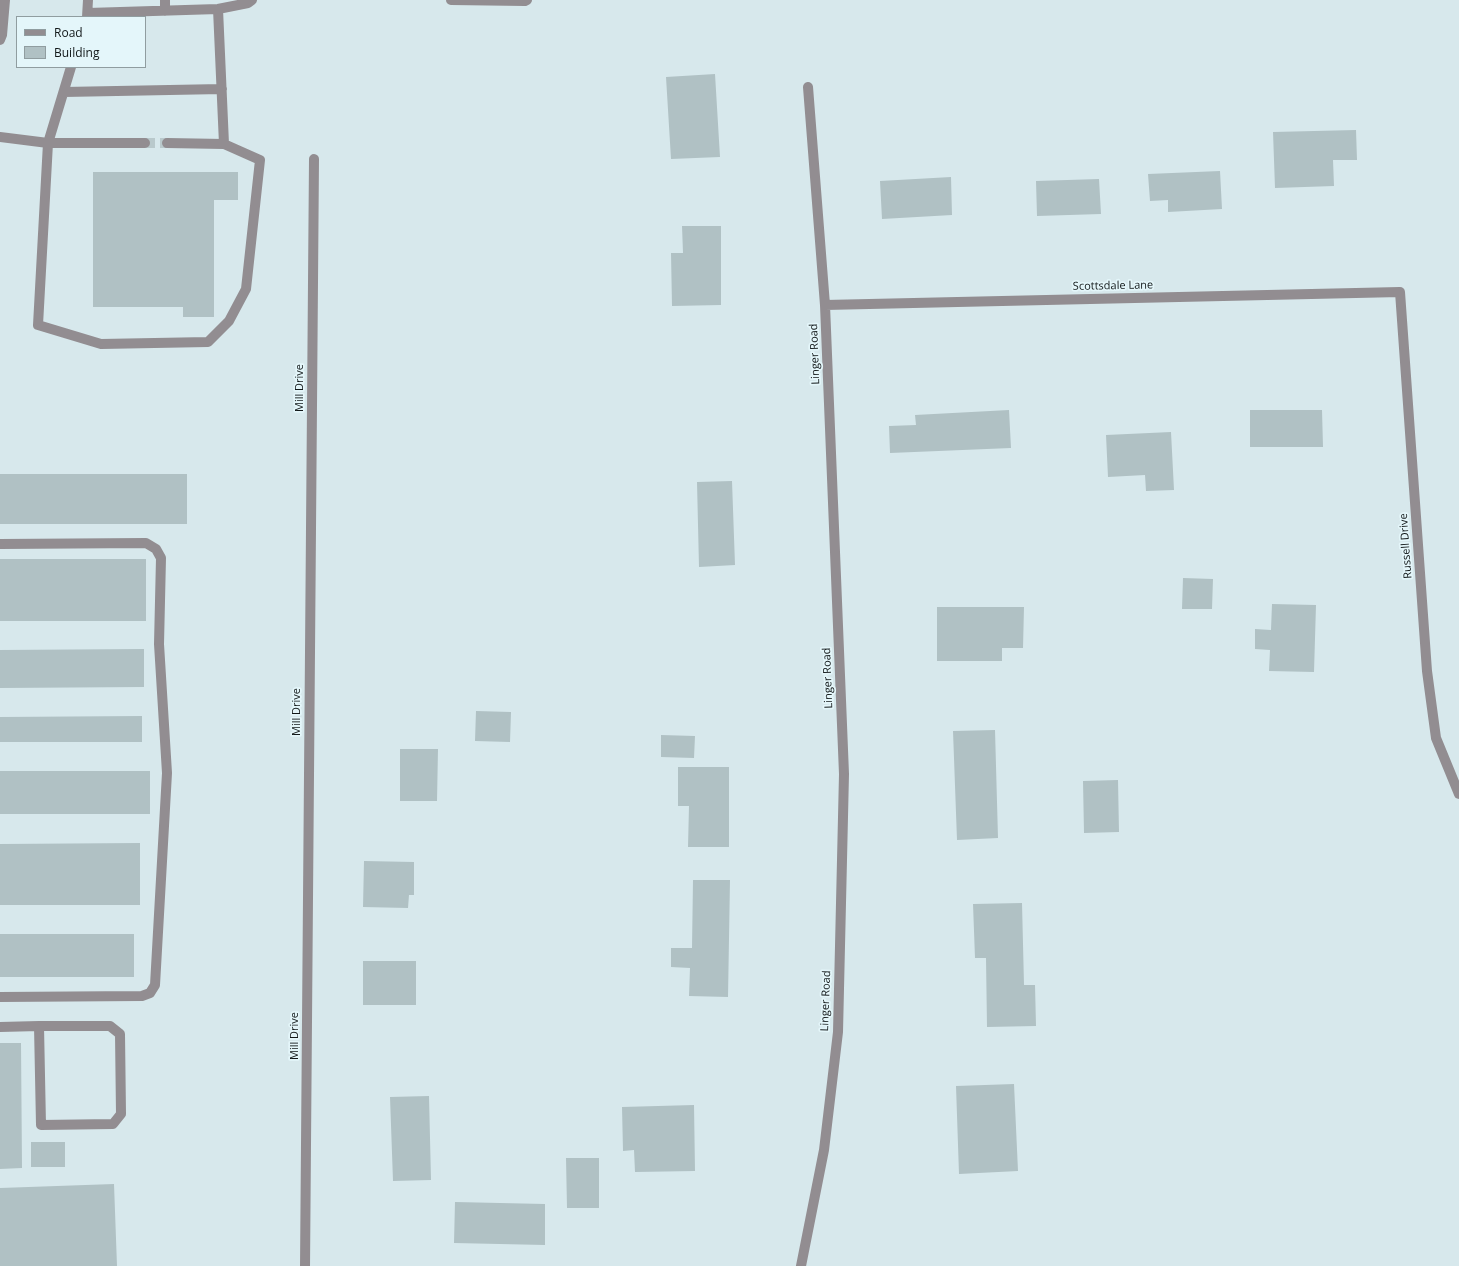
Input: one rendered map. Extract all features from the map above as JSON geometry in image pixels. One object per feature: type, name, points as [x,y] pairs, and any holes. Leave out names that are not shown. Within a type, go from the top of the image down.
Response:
[{"type":"street","points":[[0,40],[2,35],[5,0]]},
{"type":"street","points":[[88,0],[87,15],[218,9],[248,3],[252,0]]},
{"type":"street","points":[[165,0],[165,11]]},
{"type":"street","points":[[451,0],[526,0]]},
{"type":"street","points":[[218,9],[224,144]]},
{"type":"street","points":[[72,68],[48,143],[38,325],[101,344],[208,342],[229,320],[246,289],[260,160],[224,144],[167,143]]},
{"type":"street","name":"Linger Road","points":[[801,1266],[824,1150],[837,1038],[844,774],[826,305],[808,87]]},
{"type":"street","points":[[64,92],[222,89]]},
{"type":"street","points":[[0,137],[48,143],[144,143]]},
{"type":"street","name":"Mill Drive","points":[[305,1266],[314,158]]},
{"type":"street","name":"Scottsdale Lane","points":[[826,305],[1400,292]]},
{"type":"street","name":"Russell Drive","points":[[1400,292],[1427,671],[1436,738],[1459,794]]},
{"type":"street","points":[[0,544],[146,543],[156,549],[161,558],[159,644],[167,773],[155,985],[150,993],[142,996],[0,997]]},
{"type":"street","points":[[0,1027],[40,1026],[110,1026],[120,1034],[121,1114],[113,1124],[41,1125],[40,1026]]},
{"type":"building","points":[[715,74],[720,157],[671,159],[666,77]]},
{"type":"building","points":[[1356,130],[1357,160],[1333,160],[1334,186],[1275,188],[1273,132]]},
{"type":"building","points":[[1220,171],[1222,209],[1168,212],[1168,200],[1150,201],[1148,174]]},
{"type":"building","points":[[93,172],[238,172],[238,200],[214,200],[214,317],[183,317],[183,307],[93,307]]},
{"type":"building","points":[[951,177],[952,215],[882,219],[880,181]]},
{"type":"building","points":[[1099,179],[1101,214],[1037,216],[1036,181]]},
{"type":"building","points":[[682,226],[721,226],[721,305],[672,306],[671,253],[683,253]]},
{"type":"building","points":[[1009,410],[1011,448],[890,453],[889,426],[916,425],[915,415]]},
{"type":"building","points":[[1250,410],[1322,410],[1323,447],[1250,447]]},
{"type":"building","points":[[1171,432],[1174,490],[1146,491],[1145,475],[1108,477],[1106,435]]},
{"type":"building","points":[[0,474],[187,474],[187,524],[0,524]]},
{"type":"building","points":[[732,481],[735,565],[699,567],[697,482]]},
{"type":"building","points":[[0,559],[146,559],[146,621],[0,621]]},
{"type":"building","points":[[1183,578],[1213,579],[1212,609],[1182,609]]},
{"type":"building","points":[[1272,604],[1316,605],[1314,672],[1269,671],[1270,650],[1255,649],[1255,629],[1271,630]]},
{"type":"building","points":[[937,607],[1024,607],[1023,648],[1002,648],[1002,661],[937,661]]},
{"type":"building","points":[[144,649],[144,687],[0,688],[0,650]]},
{"type":"building","points":[[476,711],[511,712],[510,742],[475,741]]},
{"type":"building","points":[[142,716],[142,742],[0,742],[0,717]]},
{"type":"building","points":[[995,730],[998,838],[957,840],[953,731]]},
{"type":"building","points":[[661,735],[695,736],[694,758],[661,757]]},
{"type":"building","points":[[400,749],[438,749],[437,801],[400,801]]},
{"type":"building","points":[[678,767],[729,767],[729,847],[688,847],[689,806],[678,806]]},
{"type":"building","points":[[0,771],[150,771],[150,814],[0,814]]},
{"type":"building","points":[[1118,780],[1119,832],[1084,833],[1083,781]]},
{"type":"building","points":[[140,843],[140,905],[0,905],[0,844]]},
{"type":"building","points":[[364,861],[414,862],[414,895],[409,895],[408,908],[363,907]]},
{"type":"building","points":[[693,880],[730,880],[728,997],[689,996],[690,968],[671,967],[671,948],[692,948]]},
{"type":"building","points":[[1022,903],[1024,985],[1035,985],[1036,1026],[987,1027],[986,958],[975,958],[973,904]]},
{"type":"building","points":[[0,934],[134,934],[134,977],[0,977]]},
{"type":"building","points":[[363,961],[416,961],[416,1005],[363,1005]]},
{"type":"building","points":[[0,1043],[21,1043],[22,1168],[0,1169]]},
{"type":"building","points":[[1014,1084],[1018,1171],[959,1174],[956,1086]]},
{"type":"building","points":[[429,1096],[431,1180],[393,1181],[390,1097]]},
{"type":"building","points":[[694,1105],[695,1171],[635,1172],[634,1150],[623,1151],[622,1107]]},
{"type":"building","points":[[31,1142],[65,1142],[65,1167],[31,1167]]},
{"type":"building","points":[[566,1158],[599,1158],[599,1208],[567,1208]]},
{"type":"building","points":[[114,1184],[117,1266],[0,1266],[0,1188]]},
{"type":"building","points":[[455,1202],[545,1204],[545,1245],[454,1243]]},
{"type":"tunnel","points":[[145,143],[167,143]]}]
